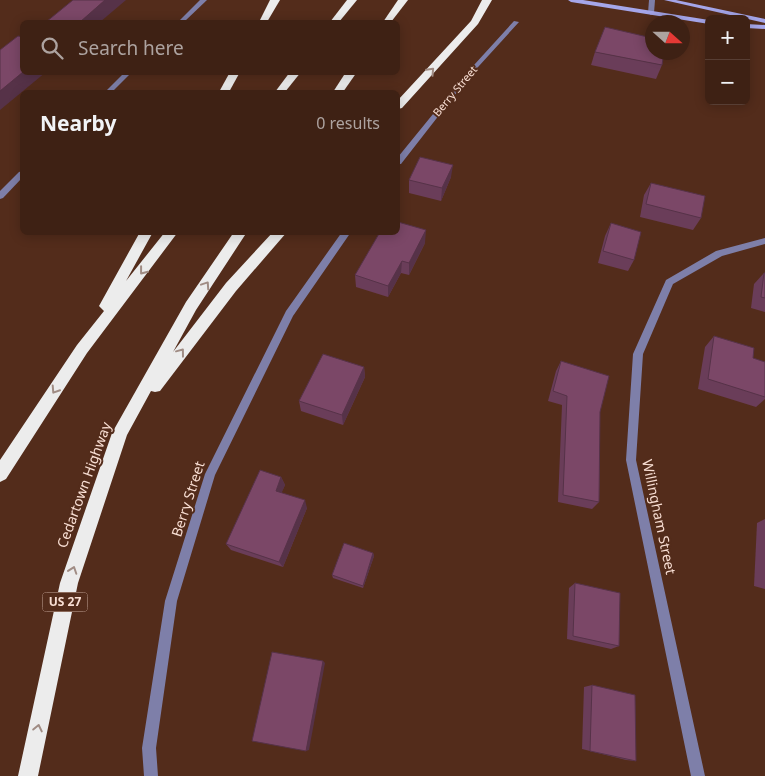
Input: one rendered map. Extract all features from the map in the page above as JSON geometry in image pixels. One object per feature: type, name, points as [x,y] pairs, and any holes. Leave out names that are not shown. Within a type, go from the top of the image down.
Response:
[{"type":"highway","points":[[263,20],[275,0]]},
{"type":"highway","points":[[336,20],[352,0]]},
{"type":"highway","points":[[388,20],[403,0]]},
{"type":"highway","points":[[400,104],[475,22],[487,0]]},
{"type":"highway","points":[[225,90],[233,75]]},
{"type":"highway","points":[[282,90],[294,75]]},
{"type":"highway","points":[[339,90],[350,75]]},
{"type":"highway","points":[[0,474],[82,349],[145,235]]},
{"type":"highway","points":[[82,349],[170,235]]},
{"type":"highway","name":"Cedartown Highway","points":[[28,776],[69,582],[120,433],[192,306],[239,235]]},
{"type":"highway","points":[[120,433],[231,287],[278,235]]},
{"type":"main road","points":[[571,0],[705,21]]},
{"type":"main road","points":[[668,0],[765,20]]},
{"type":"main road","points":[[750,26],[765,27]]},
{"type":"street","points":[[182,20],[204,0]]},
{"type":"street","points":[[651,13],[652,0]]},
{"type":"street","name":"Berry Street","points":[[400,160],[466,77],[516,22]]},
{"type":"street","points":[[110,90],[126,75]]},
{"type":"street","points":[[0,196],[20,176]]},
{"type":"street","name":"Berry Street","points":[[151,776],[149,748],[172,601],[210,474],[289,314],[345,235]]},
{"type":"street","name":"Willingham Street","points":[[698,776],[631,460],[638,354],[669,282],[719,253],[765,240]]},
{"type":"building","points":[[73,0],[105,0],[82,20],[48,20]]},
{"type":"building","points":[[605,27],[645,36],[645,60],[663,60],[662,65],[595,52]]},
{"type":"building","points":[[18,36],[20,36],[20,74],[0,91],[0,50]]},
{"type":"building","points":[[420,157],[453,165],[442,188],[409,180]]},
{"type":"building","points":[[651,183],[705,196],[701,218],[646,204]]},
{"type":"building","points":[[400,223],[426,230],[409,263],[402,261],[388,286],[355,275],[378,235],[400,235]]},
{"type":"building","points":[[611,223],[641,232],[634,260],[603,251]]},
{"type":"building","points":[[765,273],[765,298],[761,297]]},
{"type":"building","points":[[714,336],[754,348],[753,358],[765,362],[765,397],[708,379]]},
{"type":"building","points":[[323,354],[364,367],[342,415],[299,401]]},
{"type":"building","points":[[561,361],[609,376],[600,412],[599,502],[563,495],[567,396],[553,391]]},
{"type":"building","points":[[260,470],[281,477],[276,491],[305,500],[279,562],[226,544]]},
{"type":"building","points":[[344,543],[373,553],[363,586],[332,575]]},
{"type":"building","points":[[575,583],[620,593],[619,646],[573,636]]},
{"type":"building","points":[[272,652],[323,661],[306,751],[252,741]]},
{"type":"building","points":[[592,685],[635,695],[636,761],[590,751]]}]
